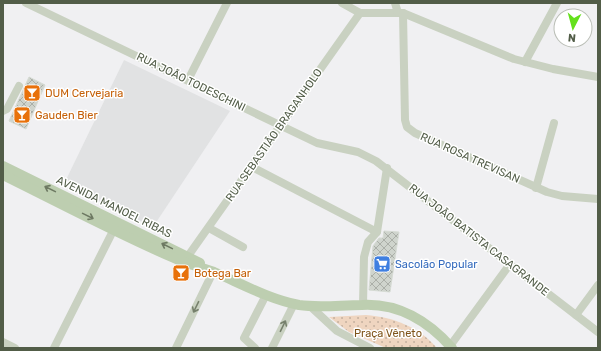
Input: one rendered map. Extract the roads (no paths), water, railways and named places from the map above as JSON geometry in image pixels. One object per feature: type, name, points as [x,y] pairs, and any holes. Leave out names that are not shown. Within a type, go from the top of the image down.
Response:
[{"type":"main road","name":"AVENIDA MANOEL RIBAS","points":[[3,166],[188,256],[213,272]]},
{"type":"main road","name":"AVENIDA MANOEL RIBAS","points":[[3,175],[176,259],[213,272],[266,295],[294,304],[310,306],[363,305],[390,307],[405,312],[429,326],[451,347]]},
{"type":"street","name":"RUA JOÃO TODESCHINI","points":[[26,3],[322,145],[358,152]]},
{"type":"street","points":[[188,80],[227,3]]},
{"type":"street","points":[[342,3],[360,13],[400,13],[503,55],[526,62],[598,77]]},
{"type":"street","points":[[395,3],[400,13]]},
{"type":"street","points":[[526,62],[557,3]]},
{"type":"street","name":"RUA SEBASTIÃO BRAGANHOLO","points":[[188,256],[360,13]]},
{"type":"street","name":"RUA ROSA TREVISAN","points":[[400,13],[405,120],[407,127],[415,133],[536,188],[562,196],[598,199]]},
{"type":"street","points":[[3,111],[7,109],[18,86]]},
{"type":"street","points":[[536,188],[554,123]]},
{"type":"street","name":"RUA JOÃO BATISTA CASAGRANDE","points":[[358,152],[387,168],[598,332]]},
{"type":"street","points":[[252,167],[373,229]]},
{"type":"street","points":[[363,305],[364,257],[373,229],[387,168]]},
{"type":"street","points":[[208,228],[243,247]]},
{"type":"street","points":[[54,348],[114,229]]},
{"type":"street","points":[[451,347],[510,264]]},
{"type":"street","points":[[176,348],[213,272]]},
{"type":"street","points":[[576,315],[598,284]]},
{"type":"street","points":[[255,348],[244,338],[266,295]]},
{"type":"street","points":[[272,348],[294,304]]},
{"type":"street","points":[[310,306],[341,334],[370,348]]},
{"type":"street","points":[[3,342],[15,348]]},
{"type":"place","name":"DUM Cervejaria","points":[[32,93]]},
{"type":"place","name":"Gauden Bier","points":[[22,115]]},
{"type":"place","name":"Sacolão Popular","points":[[382,264]]},
{"type":"place","name":"Botega Bar","points":[[181,273]]},
{"type":"park label","name":"Praça Vêneto","points":[[388,333]]}]
